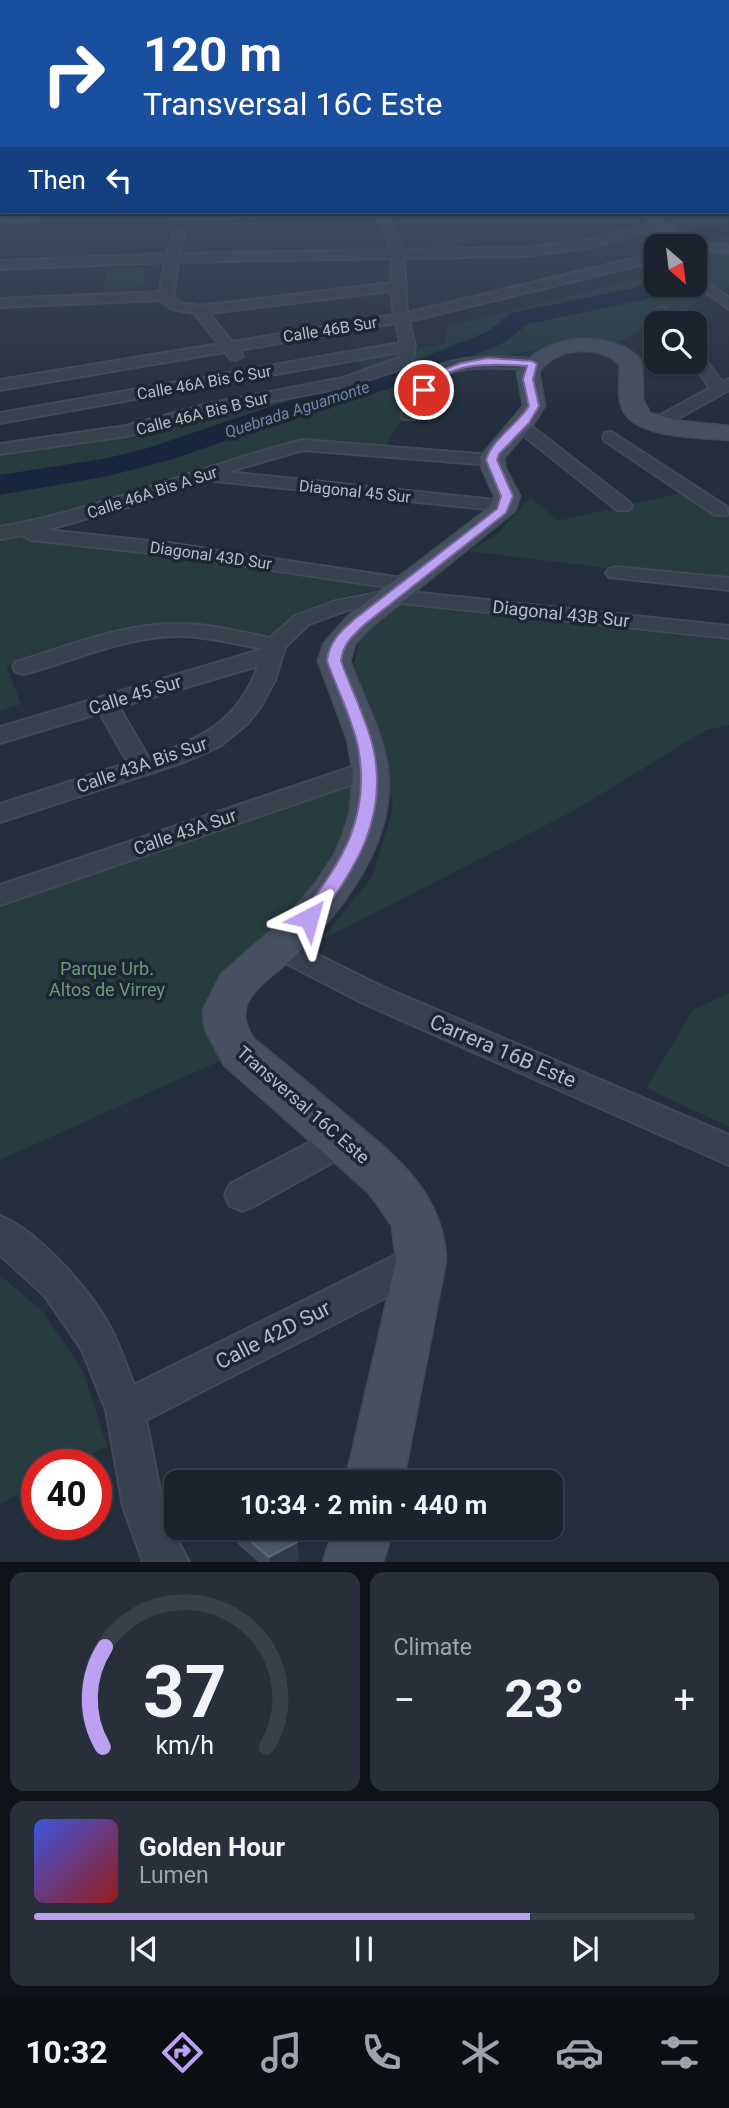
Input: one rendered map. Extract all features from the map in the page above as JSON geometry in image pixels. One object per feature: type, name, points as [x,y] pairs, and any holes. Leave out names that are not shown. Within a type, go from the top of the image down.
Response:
[{"type":"street","points":[[17,268],[164,296],[172,304],[199,310],[398,286]]},
{"type":"street","points":[[0,303],[134,268]]},
{"type":"street","points":[[164,296],[170,268]]},
{"type":"street","points":[[399,268],[400,318],[408,346]]},
{"type":"street","name":"Calle 46B Sur","points":[[0,385],[447,310],[613,268]]},
{"type":"street","points":[[711,289],[729,305]]},
{"type":"street","points":[[199,310],[268,396]]},
{"type":"street","name":"Calle 46A Bis B Sur","points":[[0,449],[116,433],[268,396],[346,382],[402,364],[406,359],[408,346]]},
{"type":"street","name":"Calle 46A Bis C Sur","points":[[0,418],[408,346]]},
{"type":"street","points":[[505,506],[507,496],[491,460],[534,406],[528,379],[532,364],[541,355],[554,350],[589,346],[614,350],[629,359],[633,407],[641,416],[659,424],[729,433]]},
{"type":"street","points":[[409,416],[430,378],[444,372],[488,361],[532,364]]},
{"type":"street","points":[[707,369],[724,387],[659,424],[611,437],[721,511]]},
{"type":"street","points":[[520,425],[623,506]]},
{"type":"street","name":"Calle 46A Bis A Sur","points":[[7,533],[122,503],[248,459],[303,445],[491,460]]},
{"type":"street","name":"Diagonal 45 Sur","points":[[204,475],[505,506]]},
{"type":"street","name":"Transversal 16C Este","points":[[377,1470],[421,1261],[422,1239],[418,1223],[405,1200],[385,1177],[239,1052],[229,1038],[224,1024],[225,1005],[236,987],[319,906],[344,869],[367,813],[371,788],[370,769],[365,746],[334,661],[340,640],[360,621],[505,506]]},
{"type":"street","points":[[0,548],[7,533]]},
{"type":"street","name":"Diagonal 43D Sur","points":[[7,533],[168,549],[400,590]]},
{"type":"street","points":[[616,573],[729,584]]},
{"type":"street","name":"Diagonal 43B Sur","points":[[400,590],[729,632]]},
{"type":"street","name":"Calle 45 Sur","points":[[0,735],[273,650],[302,620],[342,605],[400,590]]},
{"type":"street","points":[[24,667],[117,639],[169,630],[192,631],[273,650]]},
{"type":"street","name":"Calle 43A Bis Sur","points":[[0,813],[142,767],[212,741],[239,719],[264,680],[273,650]]},
{"type":"street","points":[[106,704],[142,767]]},
{"type":"street","name":"Calle 43A Sur","points":[[0,895],[370,769]]},
{"type":"street","name":"Carrera 16B Este","points":[[279,947],[373,995],[729,1150]]},
{"type":"street","points":[[242,1195],[341,1141]]},
{"type":"street","points":[[0,1233],[66,1292],[96,1338],[125,1410],[143,1506],[156,1544],[168,1562]]},
{"type":"street","name":"Calle 42D Sur","points":[[125,1410],[421,1261]]},
{"type":"street","points":[[353,1562],[360,1540]]},
{"type":"green space","points":[[145,268],[144,287],[104,289],[107,269]]},
{"type":"green space","points":[[707,268],[729,268],[729,286],[707,297]]},
{"type":"green space","points":[[644,277],[644,298],[705,298],[679,311],[644,311],[644,329],[616,343],[547,348],[433,369],[384,448],[301,440],[92,504],[24,523],[0,526],[0,454],[120,436],[306,394],[301,383],[366,372],[355,359],[444,344],[448,326]]},
{"type":"green space","points":[[690,491],[721,511],[729,509],[729,583],[469,551],[495,536],[531,497],[557,521]]},
{"type":"green space","points":[[19,537],[348,578],[381,589],[322,603],[296,616],[272,636],[186,623],[117,631],[72,644],[6,666],[21,704],[0,711],[0,538]]},
{"type":"green space","points":[[402,600],[729,640],[729,725],[706,730],[577,809],[320,941],[372,877],[393,809],[387,763],[353,668],[361,636]]},
{"type":"green space","name":"Parque Urb. Altos de Virrey","points":[[354,781],[350,812],[339,852],[326,879],[264,945],[224,1059],[0,1160],[0,904]]},
{"type":"green space","points":[[729,993],[729,1127],[646,1088],[693,1010]]},
{"type":"green space","points":[[0,1275],[42,1311],[83,1371],[107,1446],[101,1449],[21,1449],[21,1493],[0,1504]]},
{"type":"building","points":[[250,1540],[296,1540],[297,1542],[269,1557]]},
{"type":"waterway","name":"Quebrada Aguamonte","points":[[0,485],[108,467],[159,454],[279,413],[401,376],[496,337],[520,318],[644,292]]},
{"type":"route","points":[[309,918],[340,878],[353,852],[367,813],[371,788],[365,746],[339,677],[334,661],[335,650],[340,640],[360,621],[502,511],[507,496],[491,460],[501,444],[525,420],[534,406],[528,379],[532,364],[488,361],[465,365],[430,378],[424,390]]}]
